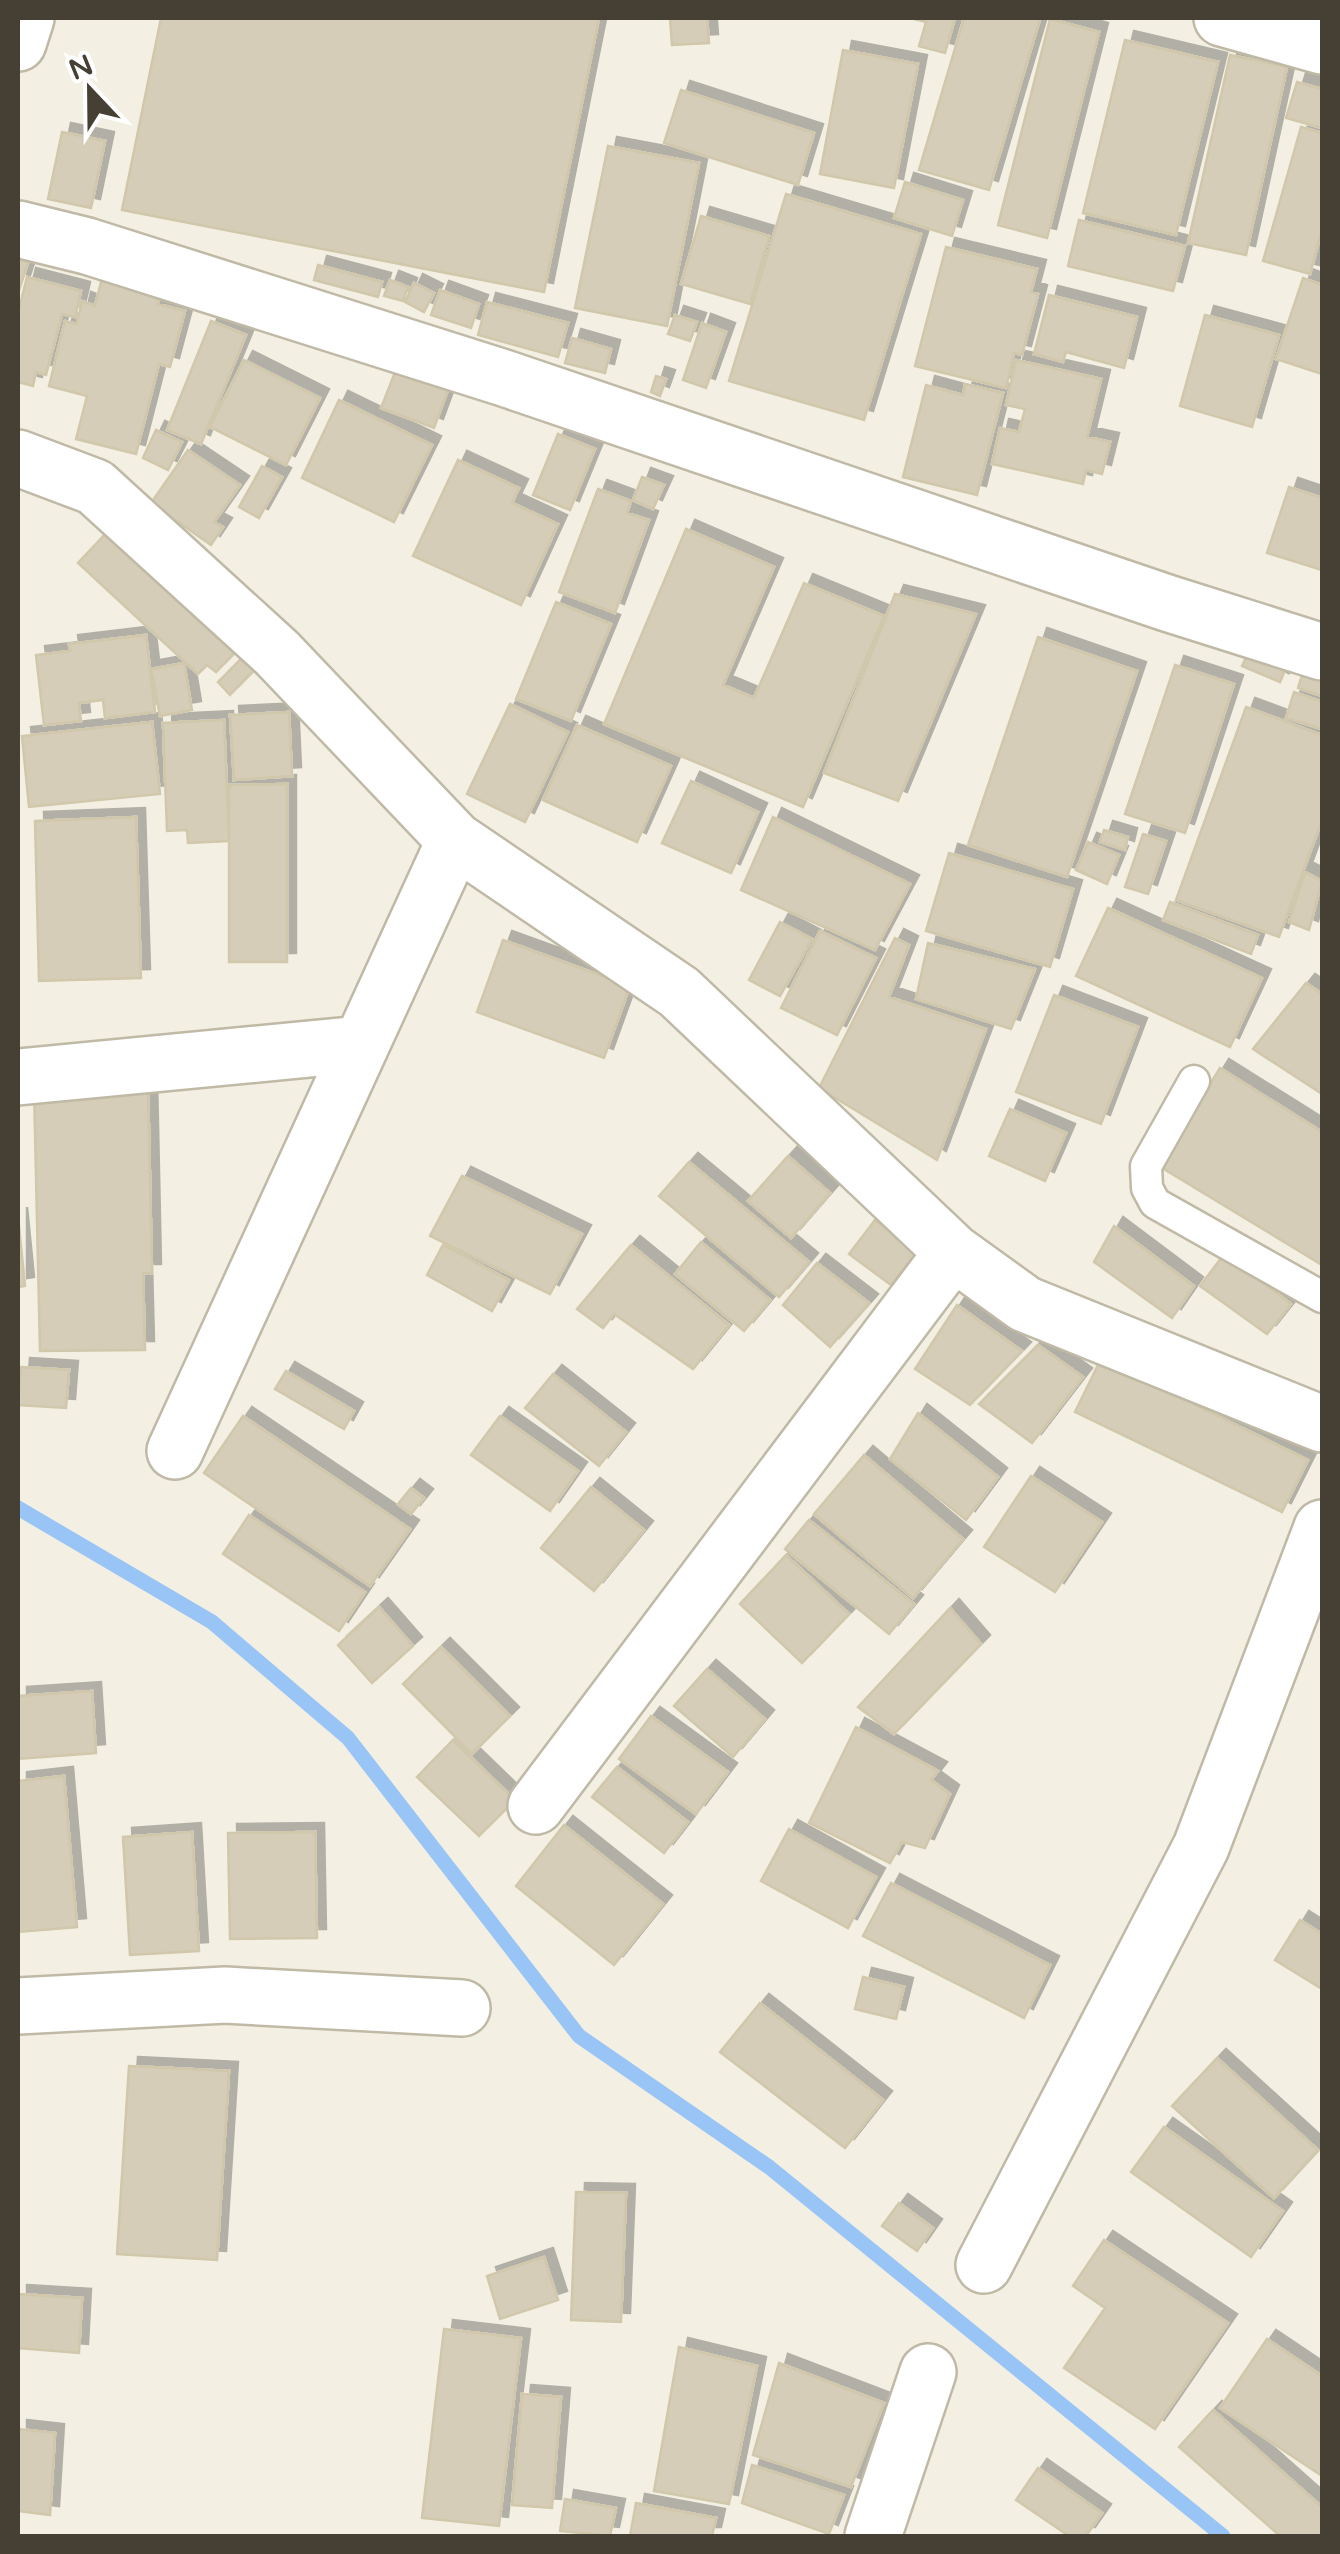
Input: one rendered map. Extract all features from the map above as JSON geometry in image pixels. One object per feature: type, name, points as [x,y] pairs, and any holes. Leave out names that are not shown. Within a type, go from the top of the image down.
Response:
[{"type":"street","points":[[18,44],[26,18]]},
{"type":"street","points":[[1222,18],[1322,46]]},
{"type":"street","points":[[18,229],[87,246],[504,378],[1322,652]]},
{"type":"street","points":[[18,458],[96,487],[277,653],[456,840],[679,992],[953,1252],[1025,1304],[1322,1424]]},
{"type":"street","points":[[175,1451],[456,840]]},
{"type":"street","points":[[18,1077],[361,1044]]},
{"type":"street","points":[[536,1806],[953,1252]]},
{"type":"street","points":[[984,2265],[1201,1847],[1322,1528]]},
{"type":"street","points":[[18,2006],[225,1995],[462,2008]]},
{"type":"street","points":[[873,2536],[928,2372]]},
{"type":"lane","points":[[1194,1081],[1146,1166],[1147,1188],[1155,1203],[1322,1297]]},
{"type":"building","points":[[161,18],[599,18],[544,292],[122,210]]},
{"type":"building","points":[[670,18],[707,18],[709,43],[672,45]]},
{"type":"building","points":[[910,18],[955,18],[945,53],[919,46],[926,22]]},
{"type":"building","points":[[964,18],[1040,19],[989,190],[919,170]]},
{"type":"building","points":[[1050,19],[1099,32],[1047,238],[998,225]]},
{"type":"building","points":[[1125,40],[1218,62],[1176,235],[1083,213]]},
{"type":"building","points":[[843,50],[918,64],[894,188],[820,174]]},
{"type":"building","points":[[1230,55],[1287,67],[1246,255],[1188,243]]},
{"type":"building","points":[[1297,82],[1322,89],[1322,128],[1286,118]]},
{"type":"building","points":[[681,90],[814,133],[798,185],[664,143]]},
{"type":"building","points":[[1301,127],[1322,133],[1322,230],[1310,274],[1263,261]]},
{"type":"building","points":[[62,132],[105,141],[91,208],[48,199]]},
{"type":"building","points":[[608,146],[699,163],[667,326],[575,308]]},
{"type":"building","points":[[905,182],[963,200],[952,236],[894,218]]},
{"type":"building","points":[[786,194],[921,234],[864,420],[729,381]]},
{"type":"building","points":[[701,216],[769,236],[750,304],[681,284]]},
{"type":"building","points":[[1079,220],[1185,246],[1173,291],[1068,266]]},
{"type":"building","points":[[946,247],[1037,269],[1031,292],[1038,294],[1022,355],[1014,353],[1006,388],[915,366]]},
{"type":"building","points":[[18,256],[29,260],[18,293]]},
{"type":"building","points":[[318,265],[382,282],[378,297],[314,280]]},
{"type":"building","points":[[103,274],[162,289],[158,304],[185,311],[170,367],[159,364],[136,454],[76,439],[87,396],[49,386],[65,321],[77,324],[82,301],[95,306]]},
{"type":"building","points":[[27,277],[81,291],[75,317],[62,314],[46,375],[36,372],[33,386],[18,382],[18,313]]},
{"type":"building","points":[[1303,278],[1322,285],[1322,374],[1276,359]]},
{"type":"building","points":[[390,280],[408,287],[403,301],[384,296]]},
{"type":"building","points":[[414,283],[434,293],[424,312],[405,302]]},
{"type":"building","points":[[440,290],[479,304],[471,328],[431,315]]},
{"type":"building","points":[[1049,295],[1137,317],[1124,368],[1066,352],[1063,362],[1034,354]]},
{"type":"building","points":[[487,302],[568,323],[558,357],[478,335]]},
{"type":"building","points":[[675,315],[697,322],[690,341],[668,334]]},
{"type":"building","points":[[1205,315],[1279,335],[1252,427],[1180,406]]},
{"type":"building","points":[[211,321],[246,335],[201,444],[167,430]]},
{"type":"building","points":[[702,323],[726,332],[706,388],[683,380]]},
{"type":"building","points":[[572,338],[611,349],[605,373],[565,363]]},
{"type":"building","points":[[244,360],[320,398],[286,465],[210,427]]},
{"type":"building","points":[[1016,360],[1101,379],[1087,437],[1110,442],[1102,474],[1086,470],[1083,484],[992,464],[1000,428],[1019,432],[1025,409],[1006,405]]},
{"type":"building","points":[[397,367],[449,387],[434,428],[381,408]]},
{"type":"building","points":[[656,376],[666,379],[660,396],[651,392]]},
{"type":"building","points":[[965,384],[1003,393],[977,495],[903,477],[926,385],[963,395]]},
{"type":"building","points":[[339,400],[432,445],[394,522],[302,478]]},
{"type":"building","points":[[156,430],[182,442],[168,470],[143,458]]},
{"type":"building","points":[[558,434],[595,449],[570,510],[533,495]]},
{"type":"building","points":[[188,450],[240,485],[214,522],[223,527],[211,545],[151,503]]},
{"type":"building","points":[[458,460],[519,488],[512,503],[558,524],[521,605],[413,556]]},
{"type":"building","points":[[262,466],[282,477],[259,518],[239,507]]},
{"type":"building","points":[[642,477],[664,485],[653,509],[633,500]]},
{"type":"building","points":[[1289,487],[1322,498],[1322,570],[1267,553]]},
{"type":"building","points":[[598,489],[631,501],[627,513],[649,520],[615,613],[559,592]]},
{"type":"building","points":[[112,527],[242,645],[216,672],[207,665],[198,674],[78,563]]},
{"type":"building","points":[[686,529],[774,567],[723,685],[754,698],[804,583],[884,616],[803,807],[604,724]]},
{"type":"building","points":[[895,594],[976,614],[898,801],[824,773]]},
{"type":"building","points":[[556,602],[611,624],[571,721],[516,699]]},
{"type":"building","points":[[146,635],[155,712],[105,718],[103,700],[79,703],[81,721],[44,725],[36,655],[70,651],[69,644]]},
{"type":"building","points":[[1038,637],[1137,671],[1067,877],[968,845]]},
{"type":"building","points":[[1252,645],[1289,661],[1280,682],[1242,666]]},
{"type":"building","points":[[249,651],[261,663],[230,695],[218,682]]},
{"type":"building","points":[[184,663],[192,710],[160,716],[151,669]]},
{"type":"building","points":[[1306,663],[1322,668],[1322,696],[1298,688]]},
{"type":"building","points":[[1175,665],[1234,684],[1185,833],[1125,814]]},
{"type":"building","points":[[1294,692],[1322,702],[1322,729],[1286,718]]},
{"type":"building","points":[[510,704],[568,732],[525,822],[467,794]]},
{"type":"building","points":[[1246,707],[1322,735],[1322,820],[1279,937],[1176,900]]},
{"type":"building","points":[[289,712],[292,776],[234,780],[230,715]]},
{"type":"building","points":[[224,720],[229,841],[188,843],[187,830],[167,831],[163,723]]},
{"type":"building","points":[[152,722],[160,794],[29,807],[22,736]]},
{"type":"building","points":[[577,725],[671,766],[637,842],[543,800]]},
{"type":"building","points":[[691,781],[758,812],[731,873],[662,843]]},
{"type":"building","points":[[287,784],[287,962],[229,962],[229,785]]},
{"type":"building","points":[[136,817],[141,978],[39,981],[35,821]]},
{"type":"building","points":[[773,817],[910,884],[875,950],[741,890]]},
{"type":"building","points":[[1104,830],[1128,837],[1125,850],[1100,842]]},
{"type":"building","points":[[1143,834],[1166,841],[1148,894],[1125,887]]},
{"type":"building","points":[[1088,842],[1119,855],[1107,884],[1076,870]]},
{"type":"building","points":[[949,853],[1073,889],[1050,967],[926,931]]},
{"type":"building","points":[[1305,872],[1322,881],[1309,930],[1289,922]]},
{"type":"building","points":[[1170,902],[1258,935],[1251,954],[1163,920]]},
{"type":"building","points":[[1108,908],[1262,978],[1230,1047],[1076,976]]},
{"type":"building","points":[[780,922],[812,939],[780,996],[749,980]]},
{"type":"building","points":[[820,931],[876,958],[837,1035],[781,1008]]},
{"type":"building","points":[[895,938],[909,945],[889,997],[986,1029],[937,1160],[819,1088]]},
{"type":"building","points":[[503,940],[630,986],[604,1058],[477,1012]]},
{"type":"building","points":[[928,943],[1035,969],[1011,1029],[916,999]]},
{"type":"building","points":[[1306,983],[1322,994],[1322,1094],[1253,1049]]},
{"type":"building","points":[[1054,995],[1138,1027],[1101,1124],[1016,1092]]},
{"type":"building","points":[[1220,1068],[1322,1132],[1322,1265],[1159,1166]]},
{"type":"building","points":[[148,1086],[152,1273],[143,1273],[145,1350],[40,1351],[34,1089]]},
{"type":"building","points":[[1010,1109],[1066,1133],[1045,1181],[989,1156]]},
{"type":"building","points":[[788,1156],[830,1193],[791,1238],[748,1201]]},
{"type":"building","points":[[689,1162],[809,1262],[779,1297],[659,1196]]},
{"type":"building","points":[[462,1176],[582,1234],[550,1294],[430,1236]]},
{"type":"building","points":[[18,1216],[25,1286],[18,1287]]},
{"type":"building","points":[[875,1220],[917,1252],[891,1285],[849,1254]]},
{"type":"building","points":[[1114,1226],[1194,1286],[1172,1318],[1094,1262]]},
{"type":"building","points":[[701,1242],[770,1300],[744,1331],[675,1274]]},
{"type":"building","points":[[443,1245],[509,1280],[492,1311],[427,1275]]},
{"type":"building","points":[[631,1245],[729,1325],[693,1369],[614,1314],[603,1328],[577,1309]]},
{"type":"building","points":[[1225,1253],[1291,1304],[1267,1334],[1200,1286]]},
{"type":"building","points":[[817,1263],[869,1303],[830,1347],[783,1305]]},
{"type":"building","points":[[957,1305],[1022,1351],[970,1405],[915,1369]]},
{"type":"building","points":[[1038,1345],[1083,1377],[1032,1443],[979,1404]]},
{"type":"building","points":[[1101,1359],[1308,1460],[1282,1512],[1075,1412]]},
{"type":"building","points":[[21,1367],[69,1370],[66,1408],[18,1405]]},
{"type":"building","points":[[286,1371],[354,1411],[344,1429],[275,1389]]},
{"type":"building","points":[[553,1374],[626,1432],[599,1466],[525,1408]]},
{"type":"building","points":[[918,1413],[998,1477],[966,1520],[890,1459]]},
{"type":"building","points":[[243,1416],[410,1529],[370,1586],[204,1473]]},
{"type":"building","points":[[500,1416],[578,1471],[550,1511],[471,1455]]},
{"type":"building","points":[[864,1455],[963,1539],[913,1598],[814,1514]]},
{"type":"building","points":[[1031,1476],[1102,1522],[1055,1592],[984,1547]]},
{"type":"building","points":[[591,1487],[644,1530],[594,1591],[541,1548]]},
{"type":"building","points":[[411,1488],[424,1498],[411,1514],[398,1504]]},
{"type":"building","points":[[249,1515],[365,1592],[339,1631],[223,1554]]},
{"type":"building","points":[[809,1520],[914,1604],[889,1634],[785,1549]]},
{"type":"building","points":[[786,1555],[849,1614],[802,1663],[740,1604]]},
{"type":"building","points":[[379,1607],[413,1646],[372,1683],[338,1645]]},
{"type":"building","points":[[950,1608],[981,1644],[894,1734],[858,1707]]},
{"type":"building","points":[[441,1647],[510,1716],[472,1754],[403,1684]]},
{"type":"building","points":[[707,1669],[765,1719],[733,1757],[674,1706]]},
{"type":"building","points":[[92,1691],[96,1753],[18,1759],[18,1696]]},
{"type":"building","points":[[651,1716],[728,1772],[696,1814],[619,1759]]},
{"type":"building","points":[[856,1727],[938,1771],[931,1780],[950,1794],[925,1848],[902,1842],[890,1863],[809,1823]]},
{"type":"building","points":[[453,1740],[515,1800],[479,1836],[417,1777]]},
{"type":"building","points":[[617,1767],[688,1822],[664,1853],[592,1797]]},
{"type":"building","points":[[64,1776],[77,1927],[18,1932],[18,1781]]},
{"type":"building","points":[[564,1825],[663,1904],[614,1965],[516,1886]]},
{"type":"building","points":[[789,1829],[876,1877],[848,1928],[761,1881]]},
{"type":"building","points":[[192,1832],[199,1951],[130,1955],[123,1837]]},
{"type":"building","points":[[315,1832],[317,1938],[230,1939],[228,1833]]},
{"type":"building","points":[[891,1883],[1050,1965],[1024,2018],[863,1936]]},
{"type":"building","points":[[1300,1920],[1322,1934],[1322,1989],[1275,1960]]},
{"type":"building","points":[[863,1977],[904,1987],[896,2019],[855,2009]]},
{"type":"building","points":[[760,2003],[883,2100],[845,2148],[720,2052]]},
{"type":"building","points":[[1217,2058],[1318,2150],[1274,2198],[1172,2106]]},
{"type":"building","points":[[129,2066],[229,2071],[217,2260],[117,2254]]},
{"type":"building","points":[[1164,2127],[1283,2211],[1251,2257],[1131,2172]]},
{"type":"building","points":[[576,2192],[626,2193],[621,2322],[571,2320]]},
{"type":"building","points":[[899,2203],[933,2228],[917,2251],[882,2226]]},
{"type":"building","points":[[1104,2240],[1228,2323],[1155,2429],[1064,2368],[1105,2308],[1073,2286]]},
{"type":"building","points":[[544,2257],[558,2300],[500,2319],[487,2276]]},
{"type":"building","points":[[18,2294],[82,2298],[79,2353],[18,2348]]},
{"type":"building","points":[[444,2329],[521,2338],[499,2526],[422,2518]]},
{"type":"building","points":[[1267,2339],[1322,2376],[1322,2476],[1220,2408]]},
{"type":"building","points":[[679,2347],[757,2366],[729,2504],[654,2491]]},
{"type":"building","points":[[779,2363],[884,2403],[851,2487],[753,2455]]},
{"type":"building","points":[[522,2394],[561,2397],[552,2508],[512,2505]]},
{"type":"building","points":[[1213,2410],[1322,2507],[1322,2536],[1280,2536],[1179,2447]]},
{"type":"building","points":[[18,2429],[55,2433],[50,2515],[18,2511]]},
{"type":"building","points":[[752,2465],[844,2495],[829,2534],[742,2503]]},
{"type":"building","points":[[1038,2468],[1102,2513],[1086,2536],[1069,2536],[1016,2500]]},
{"type":"building","points":[[565,2499],[616,2508],[610,2536],[560,2531]]},
{"type":"building","points":[[636,2503],[716,2518],[712,2536],[630,2536]]},
{"type":"waterway","points":[[18,1508],[212,1622],[348,1738],[579,2036],[769,2167],[1223,2536]]}]
